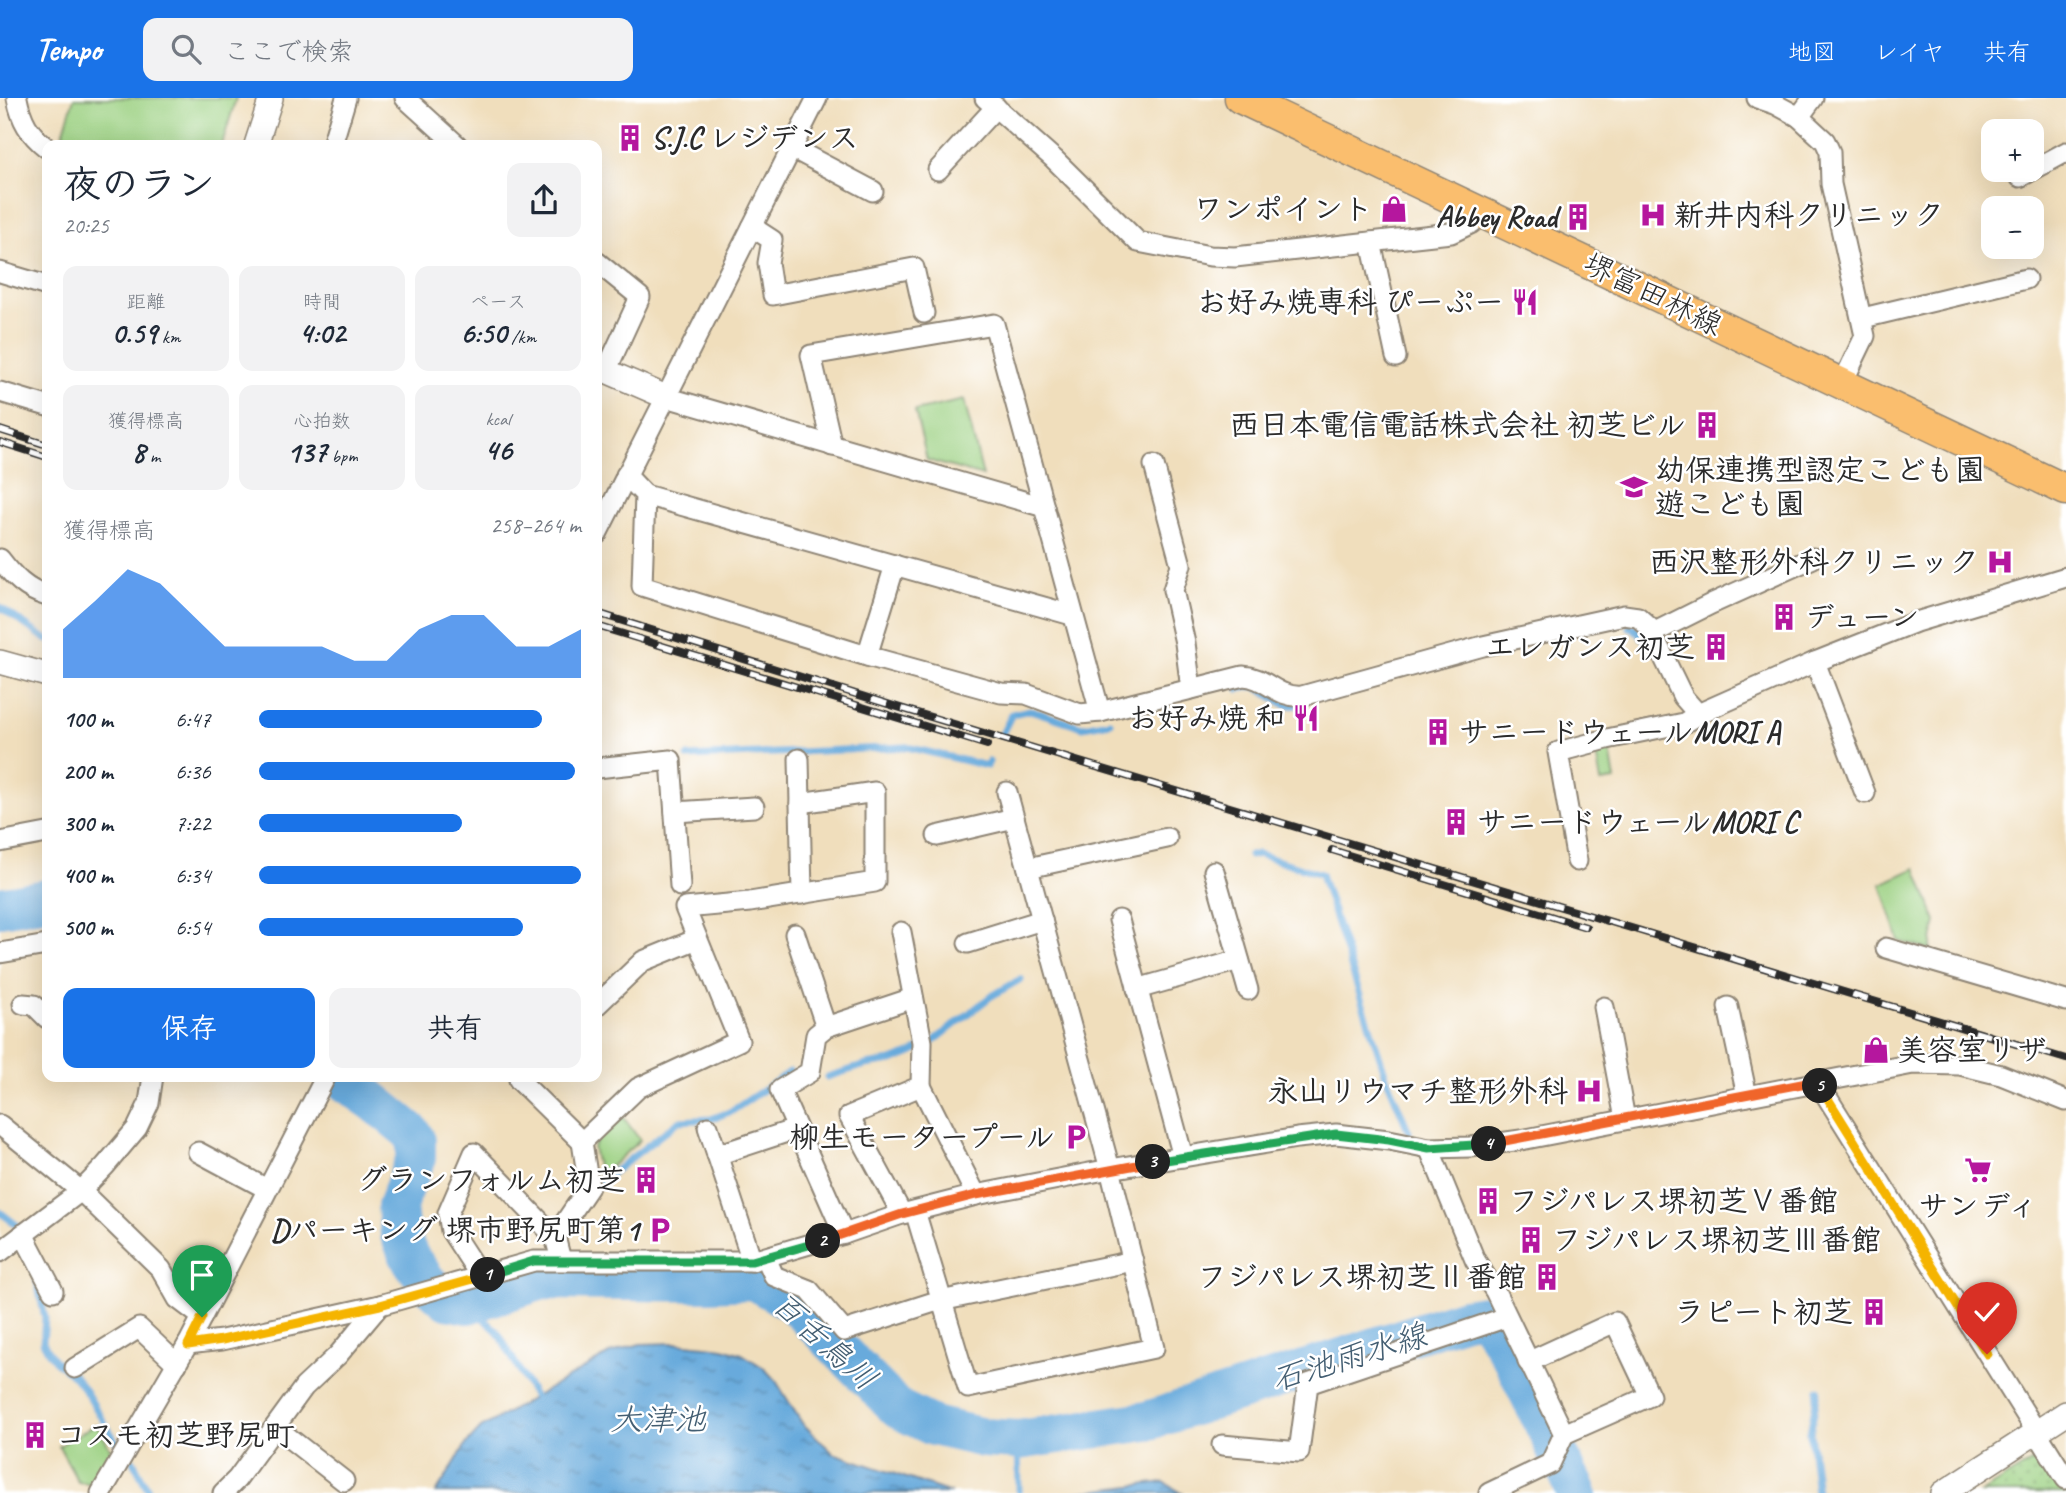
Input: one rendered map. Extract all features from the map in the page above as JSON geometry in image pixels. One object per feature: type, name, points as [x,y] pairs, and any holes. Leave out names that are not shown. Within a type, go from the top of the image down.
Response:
[{"type":"main road","name":"堺富田林線","points":[[1240,98],[2066,490]]},
{"type":"street","points":[[16,98],[20,117],[33,137],[42,144]]},
{"type":"street","points":[[258,140],[271,98]]},
{"type":"street","points":[[333,140],[346,98]]},
{"type":"street","points":[[404,98],[451,140]]},
{"type":"street","points":[[602,524],[817,98]]},
{"type":"street","points":[[1757,98],[1799,117],[1825,141],[1829,152],[1831,184],[1865,336],[1842,384]]},
{"type":"street","points":[[1799,117],[1813,98]]},
{"type":"street","points":[[938,170],[990,103],[1054,159],[1138,242],[1210,256],[1235,257],[1451,233],[1472,223],[1479,211]]},
{"type":"street","points":[[792,148],[873,191]]},
{"type":"street","points":[[2044,164],[2066,152]]},
{"type":"street","points":[[752,227],[772,240],[768,263],[773,295],[914,268],[924,313]]},
{"type":"street","points":[[1371,242],[1396,357]]},
{"type":"street","points":[[602,266],[640,297],[602,367]]},
{"type":"street","points":[[0,272],[42,285]]},
{"type":"street","points":[[1863,318],[2026,279]]},
{"type":"street","points":[[832,446],[811,355],[994,324],[1100,712]]},
{"type":"street","points":[[602,369],[666,397],[1044,507]]},
{"type":"street","points":[[0,392],[42,405]]},
{"type":"street","points":[[1154,465],[1181,565],[1173,590],[1185,643],[1191,689]]},
{"type":"street","points":[[626,475],[645,495],[1072,615]]},
{"type":"street","points":[[645,495],[642,586],[867,656],[1002,693],[1026,694],[1080,714],[1100,712],[1243,676],[1256,677],[1288,697],[1302,696],[1483,646],[1624,615],[1638,617],[1653,633],[1684,697],[1698,714]]},
{"type":"street","points":[[1653,633],[1813,558]]},
{"type":"street","points":[[0,559],[24,585],[42,594]]},
{"type":"street","points":[[867,656],[895,565]]},
{"type":"street","points":[[1577,861],[1558,752],[1684,723],[1698,714],[1815,662],[1916,622],[2066,577]]},
{"type":"street","points":[[0,662],[42,674]]},
{"type":"street","points":[[1815,662],[1864,793]]},
{"type":"street","points":[[799,759],[802,894]]},
{"type":"street","points":[[602,768],[671,761],[680,886]]},
{"type":"street","points":[[582,1142],[638,1088],[739,1041],[685,908],[750,902],[875,882],[875,792],[800,803]]},
{"type":"street","points":[[921,1086],[849,1116],[908,1212],[942,1302],[968,1388],[1154,1348],[1110,1169],[1007,792]]},
{"type":"street","points":[[676,812],[754,807]]},
{"type":"street","points":[[937,836],[1014,818]]},
{"type":"street","points":[[0,842],[42,834]]},
{"type":"street","points":[[1028,868],[1167,838]]},
{"type":"street","points":[[1214,871],[1248,990]]},
{"type":"street","points":[[968,943],[1042,920]]},
{"type":"street","points":[[1119,920],[1183,1157]]},
{"type":"street","points":[[901,932],[923,1048],[921,1086],[976,1195]]},
{"type":"street","points":[[795,934],[826,1027]]},
{"type":"street","points":[[602,1000],[643,961],[697,939]]},
{"type":"street","points":[[0,953],[42,946]]},
{"type":"street","points":[[1886,947],[2066,1001]]},
{"type":"street","points":[[1137,989],[1239,960]]},
{"type":"street","points":[[844,1234],[780,1090],[810,1072],[816,1035],[826,1027],[913,998]]},
{"type":"street","points":[[23,1004],[33,1005],[42,1013]]},
{"type":"street","points":[[1604,1007],[1625,1119]]},
{"type":"street","points":[[1728,1007],[1746,1096]]},
{"type":"street","points":[[188,1345],[380,1305],[534,1261],[759,1260],[908,1212],[976,1195],[1110,1169],[1336,1134],[1429,1148],[1471,1147],[1913,1064],[1960,1065],[2001,1075],[2066,1101]]},
{"type":"street","points":[[1817,1081],[2066,1479]]},
{"type":"street","points":[[0,1252],[81,1191],[137,1128],[149,1102],[152,1082]]},
{"type":"street","points":[[101,1493],[188,1345],[323,1082]]},
{"type":"street","points":[[521,1082],[582,1142],[589,1187],[555,1237]]},
{"type":"street","points":[[0,1125],[81,1191],[161,1269],[178,1299],[202,1317]]},
{"type":"street","points":[[708,1127],[759,1260],[774,1276],[809,1290],[844,1331],[931,1303],[1133,1261]]},
{"type":"street","points":[[717,1156],[796,1129]]},
{"type":"street","points":[[1429,1148],[1475,1260],[1495,1291],[1528,1362],[1557,1449]]},
{"type":"street","points":[[198,1152],[267,1189]]},
{"type":"street","points":[[481,1277],[451,1231],[448,1213],[474,1153],[555,1237],[561,1261]]},
{"type":"street","points":[[23,1234],[52,1291]]},
{"type":"street","points":[[223,1493],[237,1479],[304,1387],[338,1355],[380,1305]]},
{"type":"street","points":[[1222,1445],[1299,1452],[1308,1384],[1507,1317]]},
{"type":"street","points":[[1489,1493],[1521,1487],[1557,1449],[1650,1396],[1615,1322],[1528,1362]]},
{"type":"street","points":[[75,1368],[139,1328],[177,1364]]},
{"type":"street","points":[[1942,1493],[2066,1413]]},
{"type":"street","points":[[275,1427],[344,1481]]},
{"type":"green space","points":[[74,98],[236,98],[223,140],[61,140]]},
{"type":"green space","points":[[964,400],[983,476],[927,460],[915,411]]},
{"type":"green space","points":[[1609,744],[1615,780],[1601,782],[1595,748]]},
{"type":"green space","points":[[1916,868],[1936,921],[1930,950],[1899,941],[1881,884]]},
{"type":"green space","points":[[623,1117],[640,1140],[599,1177],[593,1147],[602,1133]]},
{"type":"green space","points":[[96,1424],[114,1455],[95,1484],[78,1482],[59,1446]]},
{"type":"green space","points":[[2044,1454],[2066,1493],[1981,1493]]},
{"type":"water","name":"大津池","points":[[677,1343],[724,1348],[742,1354],[764,1368],[776,1381],[802,1423],[833,1453],[951,1493],[436,1493],[467,1443],[481,1428],[611,1353],[640,1344]]},
{"type":"water","points":[[1164,1482],[1182,1493],[1073,1493]]},
{"type":"waterway","points":[[0,607],[42,636]]},
{"type":"waterway","points":[[1630,627],[1647,642]]},
{"type":"waterway","points":[[1239,689],[1254,686],[1283,704],[1305,704]]},
{"type":"waterway","points":[[1002,734],[1012,714],[1030,710],[1083,727],[1110,722]]},
{"type":"waterway","points":[[688,757],[907,747],[987,766],[989,762]]},
{"type":"waterway","points":[[1250,856],[1258,854],[1321,874],[1387,1079],[1409,1132]]},
{"type":"waterway","name":"百舌鳥川","points":[[0,907],[42,900]]},
{"type":"waterway","points":[[827,1077],[866,1065],[892,1061],[912,1053],[934,1041],[990,997],[1021,979]]},
{"type":"waterway","points":[[602,1181],[679,1121],[711,1119],[732,1111],[790,1072]]},
{"type":"waterway","name":"百舌鳥川","points":[[346,1082],[411,1132],[416,1141],[416,1158],[397,1206],[400,1235],[410,1258],[428,1283],[447,1300],[468,1304],[543,1280],[753,1280],[793,1303],[898,1409],[933,1426],[984,1438],[1018,1440],[1147,1421],[1465,1318],[1484,1315],[1512,1358],[1577,1493]]},
{"type":"waterway","points":[[0,1212],[18,1226]]},
{"type":"waterway","points":[[37,1281],[45,1318],[43,1342],[55,1361],[74,1376],[84,1389],[120,1448]]},
{"type":"waterway","points":[[468,1304],[497,1331],[534,1396]]},
{"type":"waterway","points":[[1817,1493],[1810,1433],[1818,1390]]},
{"type":"waterway","points":[[1018,1440],[1019,1490]]},
{"type":"waterway","points":[[133,1461],[150,1493]]},
{"type":"railway","points":[[0,430],[42,443]]},
{"type":"railway","points":[[0,442],[42,455]]},
{"type":"railway","points":[[602,615],[894,706],[2066,1059]]},
{"type":"railway","points":[[602,628],[987,745]]},
{"type":"railway","points":[[1332,850],[1586,927]]},
{"type":"place","name":"S.J.C レジデンス","points":[[630,138]]},
{"type":"place","name":"ワンポイント","points":[[1394,209]]},
{"type":"place","name":"新井内科クリニック","points":[[1653,215]]},
{"type":"place","name":"Abbey Road","points":[[1578,217]]},
{"type":"place","name":"お好み焼専科 ぴーぷー","points":[[1525,302]]},
{"type":"place","name":"西日本電信電話株式会社 初芝ビル","points":[[1707,425]]},
{"type":"place","name":"幼保連携型認定こども園 遊こども園","points":[[1634,487]]},
{"type":"place","name":"西沢整形外科クリニック","points":[[2000,562]]},
{"type":"place","name":"デューン","points":[[1784,617]]},
{"type":"place","name":"エレガンス初芝","points":[[1716,647]]},
{"type":"place","name":"お好み焼 和","points":[[1306,718]]},
{"type":"place","name":"サニードウェールMORI A","points":[[1438,732]]},
{"type":"place","name":"サニードウェールMORI C","points":[[1456,822]]},
{"type":"place","name":"美容室リザ","points":[[1876,1050]]},
{"type":"place","name":"永山リウマチ整形外科","points":[[1589,1091]]},
{"type":"place","name":"柳生モータープール","points":[[1076,1137]]},
{"type":"place","name":"サンディ","points":[[1978,1170]]},
{"type":"place","name":"グランフォルム初芝","points":[[646,1180]]},
{"type":"place","name":"フジパレス堺初芝Ⅴ番館","points":[[1488,1201]]},
{"type":"place","name":"Dパーキング 堺市野尻町第1","points":[[660,1230]]},
{"type":"place","name":"フジパレス堺初芝Ⅲ番館","points":[[1531,1240]]},
{"type":"place","name":"フジパレス堺初芝Ⅱ番館","points":[[1547,1277]]},
{"type":"place","name":"ラピート初芝","points":[[1874,1312]]},
{"type":"place","name":"コスモ初芝野尻町","points":[[35,1435]]},
{"type":"route","points":[[202,1317],[188,1345],[380,1305],[534,1261],[752,1261],[902,1214],[976,1195],[1110,1169],[1336,1134],[1429,1148],[1471,1147],[1521,1140],[1817,1081],[1987,1354]]},
{"type":"water label","name":"石池雨水線","points":[[1349,1357]]}]
